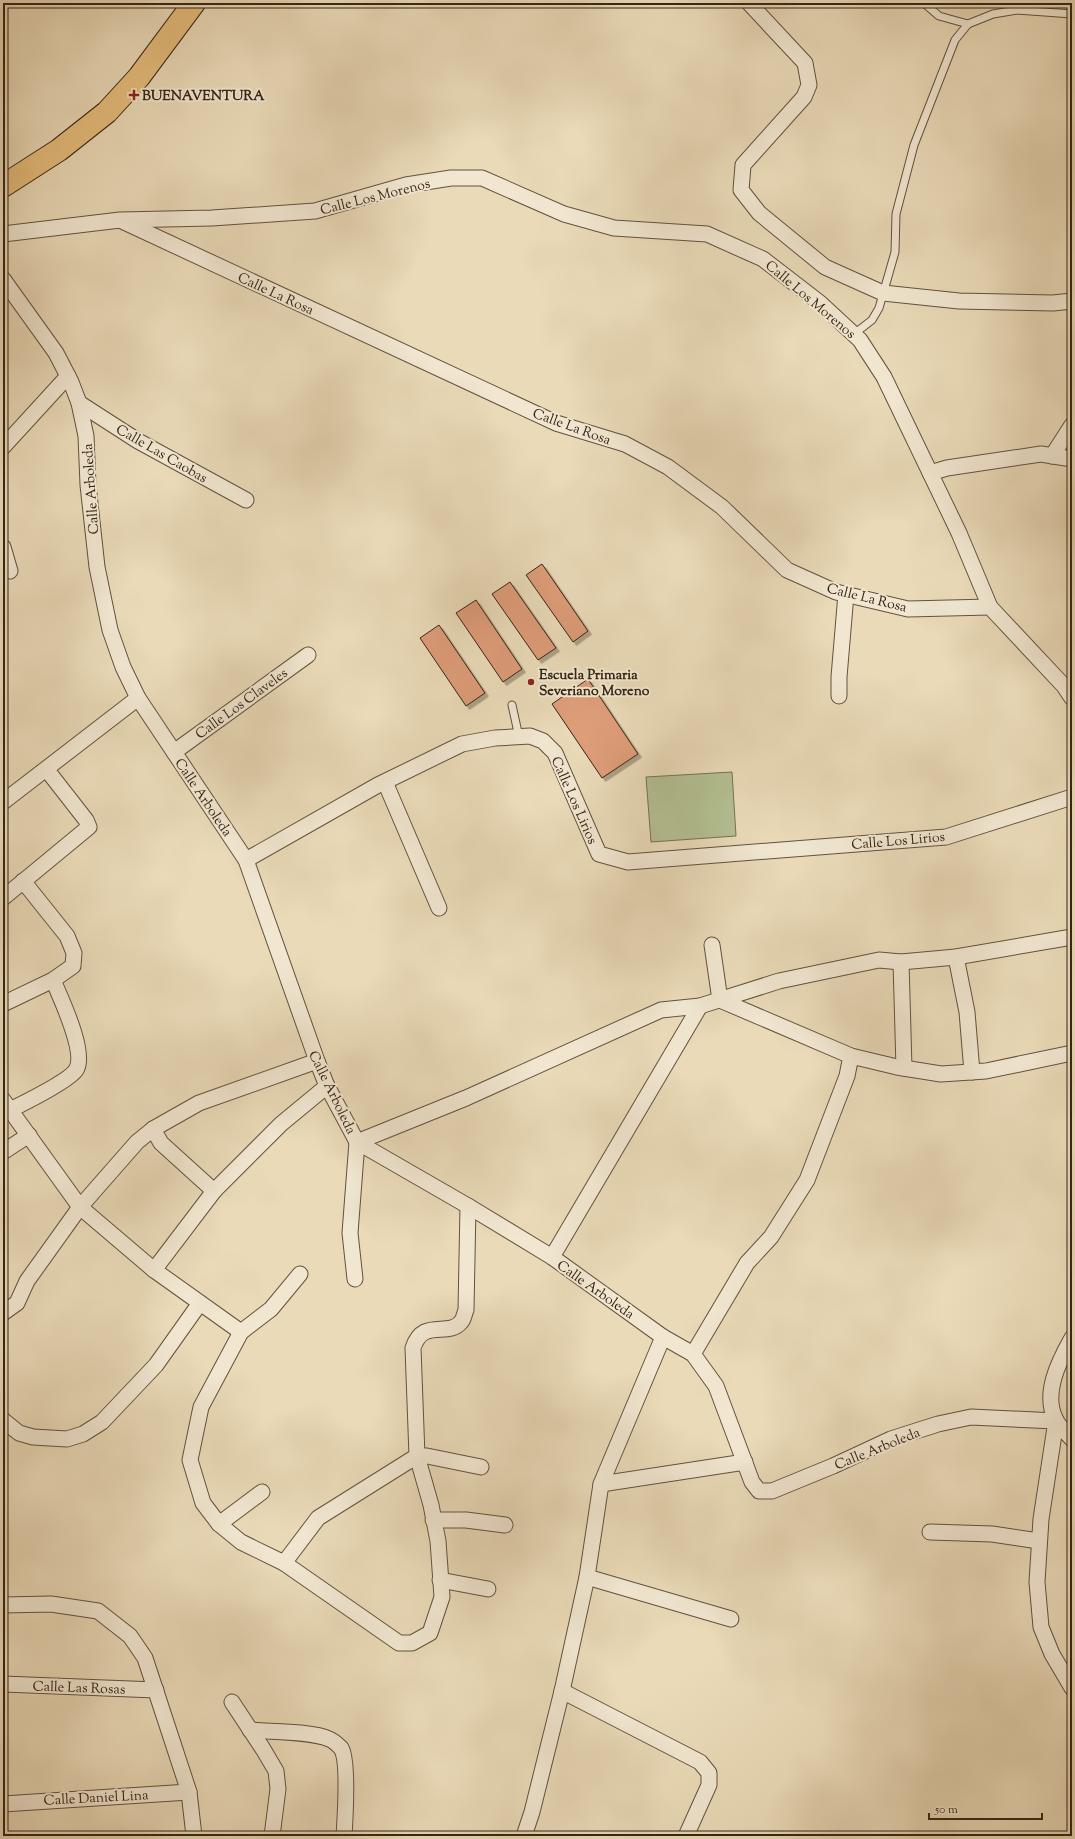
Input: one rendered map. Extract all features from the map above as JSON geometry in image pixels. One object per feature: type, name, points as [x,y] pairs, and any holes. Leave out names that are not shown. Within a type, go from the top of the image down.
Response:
[{"type":"main road","points":[[5,182],[59,150],[107,112],[139,77],[194,3]]},
{"type":"street","points":[[749,3],[805,63],[809,85],[804,97],[743,166],[741,190],[759,213],[825,267],[883,293],[959,301],[1053,303],[1072,301]]},
{"type":"street","name":"Calle Los Morenos","points":[[3,234],[120,220],[212,218],[315,212],[406,184],[451,178],[482,178],[564,214],[614,228],[707,234],[763,259],[820,303],[860,340],[884,377],[959,533],[990,607],[1064,686],[1072,698]]},
{"type":"street","name":"Calle La Rosa","points":[[120,220],[556,423],[625,444],[668,467],[722,507],[787,570],[836,592],[908,609],[990,607]]},
{"type":"street","name":"Calle Arboleda","points":[[3,279],[56,353],[68,376],[79,403],[86,436],[88,485],[97,567],[110,630],[123,668],[138,698],[246,860],[317,1061],[327,1086],[357,1142],[468,1206],[552,1257],[663,1337],[693,1354],[716,1386],[752,1482],[759,1491],[772,1491],[833,1466],[891,1439],[938,1424],[971,1416],[1056,1421]]},
{"type":"street","points":[[3,446],[68,376]]},
{"type":"street","name":"Calle Las Caobas","points":[[79,403],[138,441],[246,500]]},
{"type":"street","points":[[1052,456],[1072,425]]},
{"type":"street","points":[[930,473],[947,468],[1041,454],[1072,459]]},
{"type":"street","points":[[3,548],[10,571]]},
{"type":"street","points":[[840,696],[839,676],[846,594]]},
{"type":"street","name":"Calle Los Claveles","points":[[174,752],[308,655]]},
{"type":"street","points":[[3,802],[47,770],[138,698]]},
{"type":"street","name":"Calle Los Lirios","points":[[246,860],[385,782],[462,744],[495,738],[530,736],[542,741],[555,753],[599,854],[628,862],[946,838],[1072,797]]},
{"type":"street","points":[[3,898],[89,827],[86,820],[47,770]]},
{"type":"street","points":[[385,782],[439,908]]},
{"type":"street","points":[[3,1004],[53,980],[73,966],[74,954],[67,936],[23,881]]},
{"type":"street","points":[[355,1279],[350,1232],[357,1142],[466,1098],[661,1010],[700,1006],[779,981],[879,960],[900,962],[956,957],[1072,937]]},
{"type":"street","points":[[712,945],[720,1000]]},
{"type":"street","points":[[956,957],[967,1012],[972,1072]]},
{"type":"street","points":[[900,962],[904,1068]]},
{"type":"street","points":[[53,980],[77,1043],[80,1060],[76,1071],[62,1082],[7,1105],[80,1208],[154,1270],[241,1332]]},
{"type":"street","points":[[720,1000],[851,1056],[904,1068],[941,1074],[986,1071],[1072,1053]]},
{"type":"street","points":[[552,1257],[700,1006]]},
{"type":"street","points":[[693,1354],[747,1263],[771,1237],[807,1180],[847,1076],[851,1056]]},
{"type":"street","points":[[3,1313],[17,1303],[27,1281],[80,1208],[121,1159],[137,1142],[153,1129],[199,1103],[317,1061]]},
{"type":"street","points":[[154,1270],[214,1191],[281,1124],[327,1086]]},
{"type":"street","points":[[153,1129],[161,1142],[214,1191]]},
{"type":"street","points":[[3,1152],[29,1136]]},
{"type":"street","points":[[300,1274],[271,1309],[241,1332],[201,1407],[190,1460],[203,1503],[219,1524],[241,1542],[284,1563],[399,1643],[412,1643],[430,1633],[442,1597],[438,1541],[417,1456],[413,1348],[417,1337],[426,1331],[456,1326],[462,1321],[466,1310],[468,1206]]},
{"type":"street","points":[[3,1420],[19,1433],[33,1437],[67,1439],[83,1434],[102,1422],[156,1365],[200,1303]]},
{"type":"street","points":[[524,1836],[532,1812],[562,1691],[587,1577],[601,1484],[663,1337]]},
{"type":"street","points":[[1072,1338],[1058,1364],[1051,1393],[1051,1405],[1056,1421],[1072,1439]]},
{"type":"street","points":[[1056,1421],[1041,1519],[1037,1582],[1041,1628],[1052,1654],[1072,1688]]},
{"type":"street","points":[[284,1563],[318,1518],[417,1456],[427,1456],[481,1467]]},
{"type":"street","points":[[601,1484],[745,1462]]},
{"type":"street","points":[[219,1524],[262,1492]]},
{"type":"street","points":[[434,1520],[466,1520],[505,1525]]},
{"type":"street","points":[[930,1532],[992,1534],[1040,1540]]},
{"type":"street","points":[[587,1577],[730,1619]]},
{"type":"street","points":[[440,1580],[488,1589]]},
{"type":"street","points":[[3,1605],[51,1604],[98,1610],[130,1636],[145,1658],[189,1792],[194,1836]]},
{"type":"street","name":"Calle Las Rosas","points":[[3,1684],[156,1690]]},
{"type":"street","points":[[562,1691],[700,1762],[709,1773],[709,1785],[686,1836]]},
{"type":"street","points":[[232,1702],[276,1771],[278,1789],[272,1836]]},
{"type":"street","points":[[250,1730],[303,1734],[330,1739],[341,1749],[344,1760],[346,1808],[344,1836]]},
{"type":"street","name":"Calle Daniel Lina","points":[[3,1804],[189,1792]]},
{"type":"lane","points":[[924,3],[939,16],[968,24]]},
{"type":"lane","points":[[854,334],[872,320],[879,308],[895,252],[896,214],[914,145],[955,40],[968,24],[993,14],[1017,10],[1072,14]]},
{"type":"lane","points":[[512,705],[519,737]]},
{"type":"green space","points":[[732,772],[736,836],[651,842],[646,777]]},
{"type":"building","points":[[542,564],[588,631],[573,642],[526,575]]},
{"type":"building","points":[[510,582],[556,648],[538,660],[492,594]]},
{"type":"building","points":[[476,600],[522,669],[503,682],[456,613]]},
{"type":"building","points":[[439,625],[485,693],[466,706],[420,638]]},
{"type":"building","points":[[588,679],[638,754],[602,778],[552,704]]},
{"type":"place","name":"BUENAVENTURA","points":[[134,95]]},
{"type":"place","name":"Escuela Primaria Severiano Moreno","points":[[531,682]]}]
